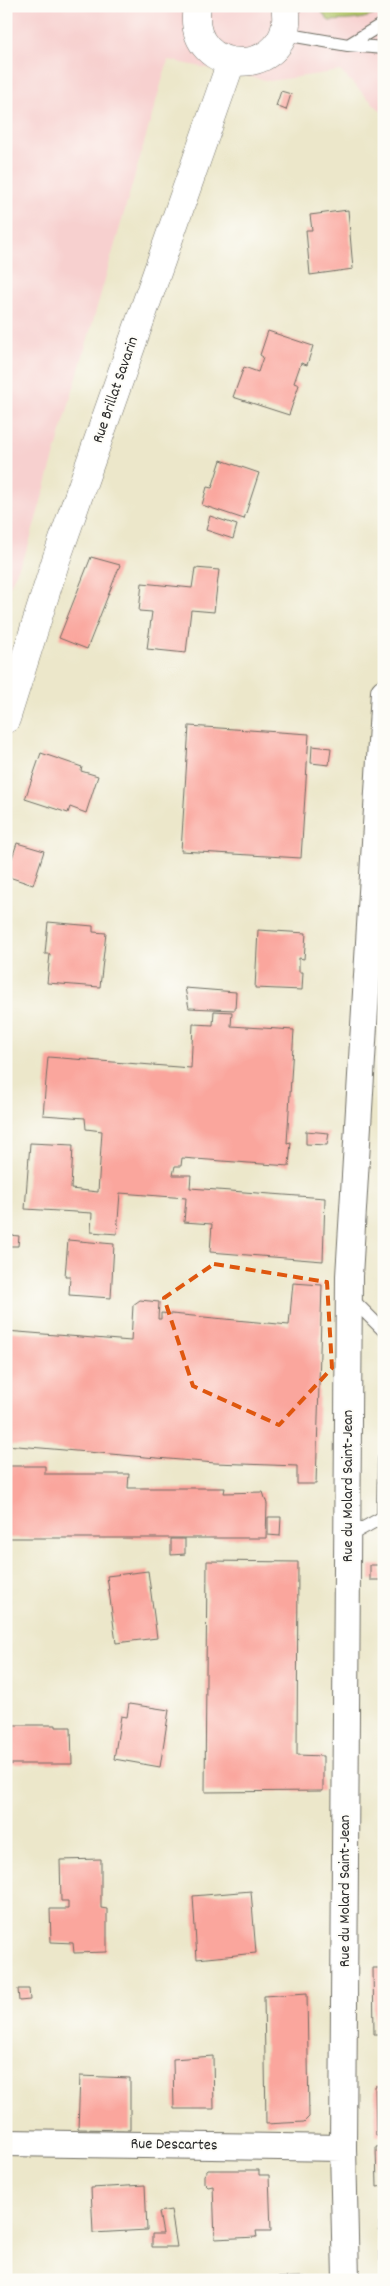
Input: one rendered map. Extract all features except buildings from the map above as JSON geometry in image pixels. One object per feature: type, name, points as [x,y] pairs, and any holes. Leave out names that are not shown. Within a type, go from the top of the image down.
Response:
[{"type":"main road","points":[[197,6],[195,19],[198,33],[205,47],[217,57],[244,64],[268,54],[277,45],[284,34],[287,21],[285,6]]},
{"type":"main road","name":"Rue Brillat Savarin","points":[[6,719],[56,560],[231,62]]},
{"type":"street","name":"Rue du Molard Saint-Jean","points":[[346,2280],[343,2148],[349,1296],[384,692]]},
{"type":"street","name":"Rue Descartes","points":[[6,2143],[343,2148]]},
{"type":"lane","points":[[348,45],[384,23]]},
{"type":"lane","points":[[284,34],[348,45],[384,48]]},
{"type":"lane","points":[[349,1296],[384,1331]]},
{"type":"lane","points":[[348,1537],[383,1516],[384,1459]]},
{"type":"highlighted area","points":[[214,1264],[327,1282],[332,1368],[279,1425],[193,1386],[164,1298]]},
{"type":"shaded area","points":[[6,6],[384,6],[384,114],[340,71],[270,81],[168,60],[28,547],[6,594]]},
{"type":"green space","points":[[317,6],[384,6],[384,9],[364,18],[329,21]]}]
